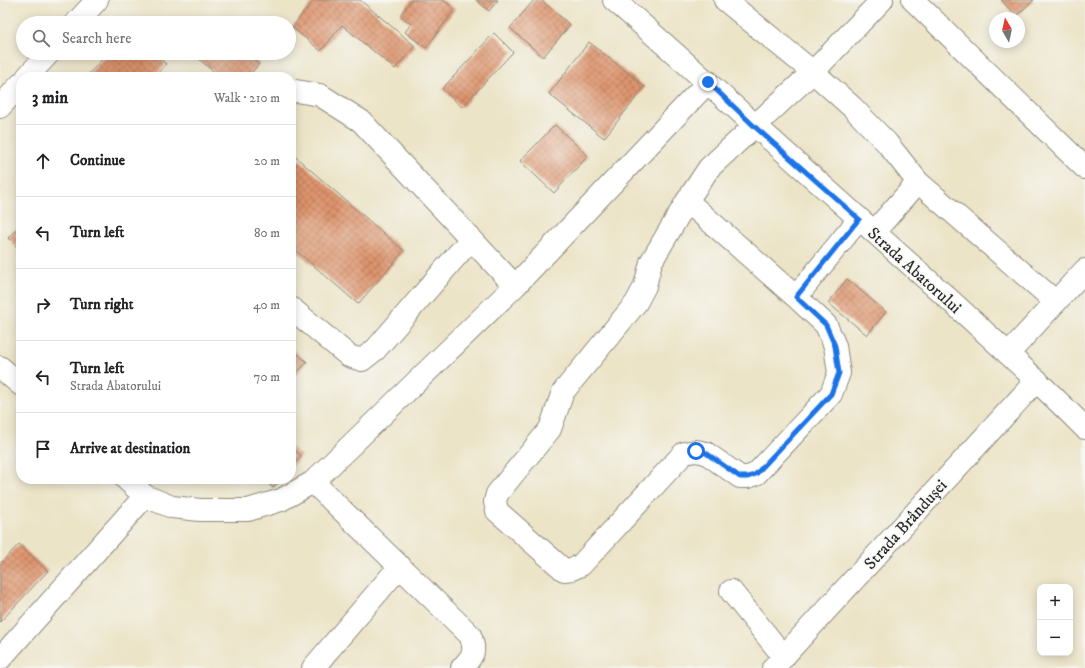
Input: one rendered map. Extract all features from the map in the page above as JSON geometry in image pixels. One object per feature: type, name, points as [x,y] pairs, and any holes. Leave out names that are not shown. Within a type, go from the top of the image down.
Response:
[{"type":"street","points":[[82,16],[97,0]]},
{"type":"street","name":"Strada Abatorului","points":[[614,0],[708,82],[754,126],[1037,380],[1085,428]]},
{"type":"street","points":[[725,0],[813,72],[857,112],[887,143],[918,182],[1056,302]]},
{"type":"street","points":[[687,201],[826,325],[835,346],[839,373],[831,394],[756,474],[748,477],[740,477],[706,453],[696,451],[684,453],[581,565],[572,570],[564,570],[497,511],[495,502],[497,494],[550,429],[563,392],[636,303],[645,286],[651,262],[687,201],[709,168],[813,72],[882,0]]},
{"type":"street","points":[[913,0],[1085,168]]},
{"type":"street","points":[[32,72],[43,60]]},
{"type":"street","points":[[132,484],[145,496],[172,507],[200,510],[248,510],[281,500],[313,482],[515,286],[708,82]]},
{"type":"street","points":[[0,107],[16,89]]},
{"type":"street","points":[[296,91],[320,95],[361,121],[515,286]]},
{"type":"street","points":[[796,297],[867,226],[918,182]]},
{"type":"street","points":[[296,312],[349,356],[362,360],[376,349],[471,240]]},
{"type":"street","points":[[1008,354],[1085,270]]},
{"type":"street","points":[[0,367],[16,381]]},
{"type":"street","name":"Strada Brândușei","points":[[779,662],[1037,380]]},
{"type":"street","points":[[313,482],[470,635],[474,645],[472,657],[462,668]]},
{"type":"street","points":[[0,659],[145,496]]},
{"type":"street","points":[[313,668],[400,566]]},
{"type":"street","points":[[731,591],[779,662]]},
{"type":"building","points":[[314,0],[360,0],[415,46],[395,69],[342,25],[321,51],[296,30],[296,22]]},
{"type":"building","points":[[411,0],[443,0],[455,9],[426,48],[405,32],[411,24],[400,15]]},
{"type":"building","points":[[476,0],[498,0],[489,11]]},
{"type":"building","points":[[534,0],[541,0],[570,25],[543,57],[510,28]]},
{"type":"building","points":[[1001,0],[1034,0],[1020,12],[1012,12]]},
{"type":"building","points":[[494,33],[513,52],[462,107],[442,89]]},
{"type":"building","points":[[589,42],[645,87],[604,138],[549,94]]},
{"type":"building","points":[[102,60],[162,60],[166,64],[159,72],[91,72]]},
{"type":"building","points":[[200,60],[254,60],[259,64],[252,72],[214,72]]},
{"type":"building","points":[[555,125],[588,156],[554,193],[520,161]]},
{"type":"building","points":[[296,157],[404,251],[358,304],[296,250]]},
{"type":"building","points":[[16,229],[16,246],[8,238]]},
{"type":"building","points":[[847,279],[886,312],[867,335],[828,303]]},
{"type":"building","points":[[296,352],[307,362],[296,374]]},
{"type":"building","points":[[296,452],[301,456],[296,462]]},
{"type":"building","points":[[269,484],[277,484],[273,488]]},
{"type":"building","points":[[19,544],[48,571],[0,622],[0,564]]},
{"type":"route","points":[[696,451],[706,453],[740,477],[748,477],[756,474],[831,394],[839,373],[835,346],[826,325],[796,297],[859,219],[754,126],[708,82]]}]
